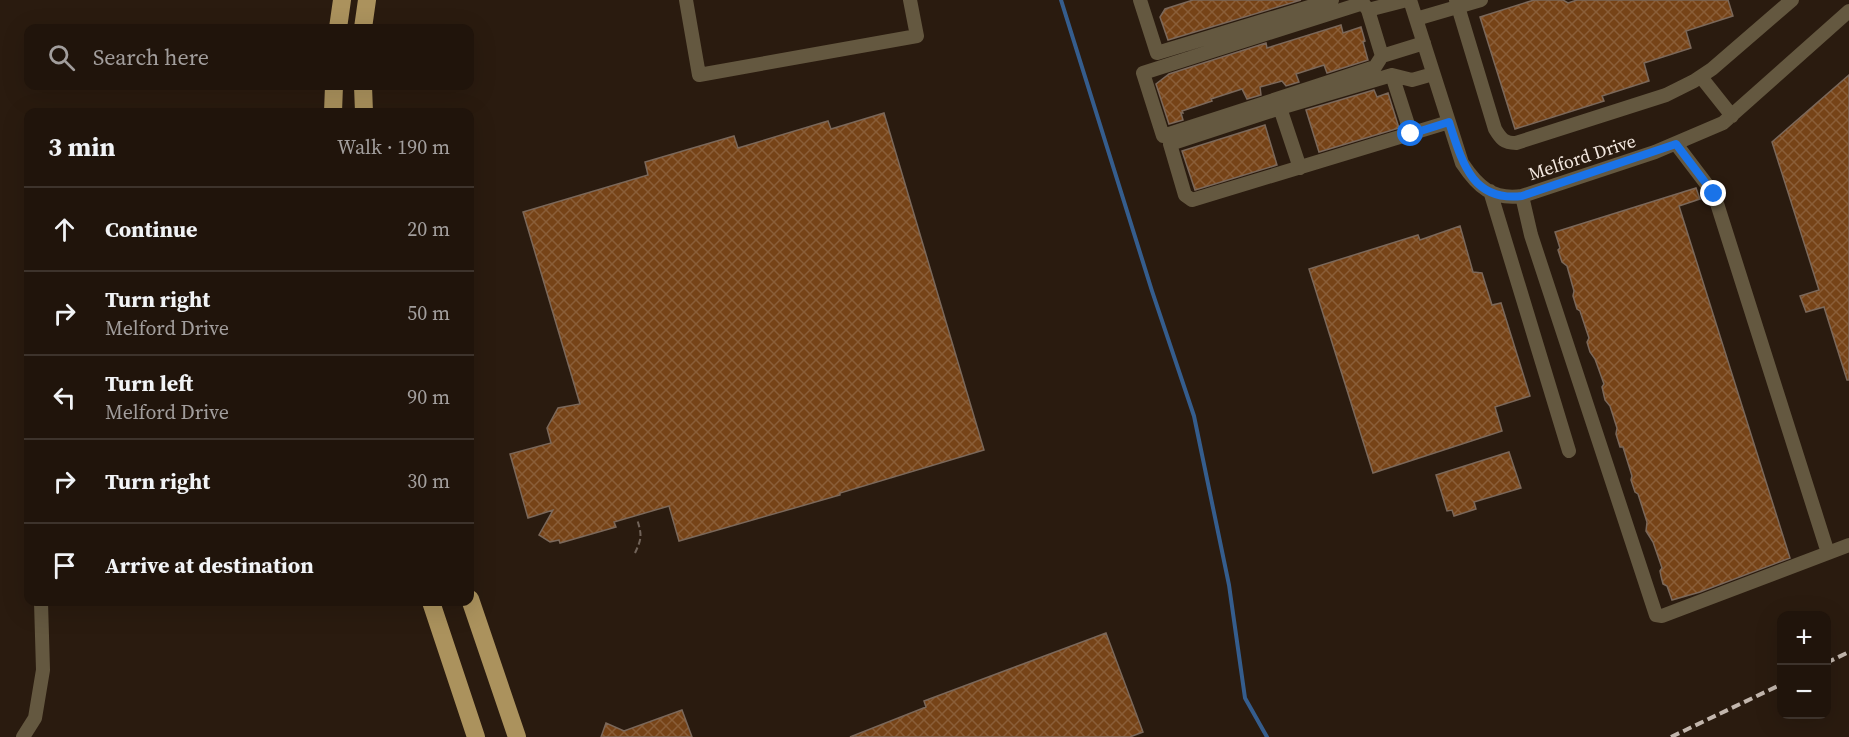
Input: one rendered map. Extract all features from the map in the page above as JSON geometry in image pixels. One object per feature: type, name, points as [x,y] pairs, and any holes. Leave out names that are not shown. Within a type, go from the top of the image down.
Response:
[{"type":"main road","points":[[339,24],[342,0]]},
{"type":"main road","points":[[364,24],[367,0]]},
{"type":"main road","points":[[333,108],[334,90]]},
{"type":"main road","points":[[363,90],[364,108]]},
{"type":"main road","points":[[432,606],[476,737]]},
{"type":"main road","points":[[472,606],[517,737]]},
{"type":"street","points":[[686,0],[699,75],[917,36],[910,0]]},
{"type":"street","points":[[1140,0],[1157,53],[1332,0]]},
{"type":"street","points":[[1368,10],[1409,0],[1462,163],[1478,185],[1490,191],[1569,451]]},
{"type":"street","points":[[1416,19],[1457,3],[1481,0]]},
{"type":"street","points":[[1457,3],[1496,129],[1501,139],[1507,143],[1516,143],[1666,95],[1701,77],[1792,0]]},
{"type":"street","points":[[1382,56],[1368,10],[1363,3],[1143,72],[1163,136],[1375,67],[1382,56],[1424,43]]},
{"type":"street","name":"Melford Drive","points":[[1490,191],[1508,198],[1522,196],[1676,144],[1723,123],[1849,11]]},
{"type":"street","points":[[1433,74],[1412,80],[1392,75],[1170,144],[1185,195],[1192,200],[1449,122]]},
{"type":"street","points":[[1392,75],[1411,134]]},
{"type":"street","points":[[1701,77],[1732,116]]},
{"type":"street","points":[[1280,108],[1300,168]]},
{"type":"street","points":[[1676,144],[1714,194],[1828,553]]},
{"type":"street","points":[[1522,196],[1531,235],[1656,615],[1662,616],[1849,544]]},
{"type":"street","points":[[23,737],[35,718],[43,670],[41,606]]},
{"type":"path","points":[[635,553],[642,540],[637,519]]},
{"type":"building","points":[[1193,0],[1301,0],[1168,40],[1160,17],[1165,9]]},
{"type":"building","points":[[1534,0],[1563,0],[1568,3],[1577,0],[1728,0],[1733,16],[1686,31],[1691,48],[1644,63],[1649,81],[1602,96],[1604,101],[1515,129],[1480,17]]},
{"type":"building","points":[[1341,25],[1343,33],[1361,27],[1368,60],[1327,73],[1324,65],[1296,74],[1299,82],[1286,86],[1282,81],[1260,87],[1261,95],[1247,99],[1242,89],[1182,111],[1183,120],[1169,124],[1156,84],[1169,74],[1266,43],[1267,48]]},
{"type":"building","points":[[1849,75],[1849,380],[1847,380],[1824,307],[1806,312],[1800,296],[1819,290],[1772,142]]},
{"type":"building","points":[[1374,90],[1377,97],[1388,93],[1399,128],[1319,152],[1306,110]]},
{"type":"building","points":[[884,113],[984,450],[840,493],[840,495],[679,541],[669,506],[614,522],[616,527],[560,543],[559,540],[550,542],[539,535],[553,510],[528,518],[510,454],[551,443],[547,428],[558,408],[580,404],[523,212],[648,175],[645,162],[734,136],[738,148],[828,121],[831,129]]},
{"type":"building","points":[[1265,125],[1277,165],[1195,190],[1182,151]]},
{"type":"building","points":[[1696,188],[1700,199],[1679,206],[1790,558],[1700,592],[1672,600],[1667,586],[1663,584],[1660,571],[1662,568],[1653,542],[1646,531],[1647,522],[1631,480],[1632,476],[1623,447],[1620,447],[1610,406],[1605,400],[1602,387],[1604,384],[1590,352],[1587,342],[1589,338],[1573,296],[1574,291],[1567,266],[1562,262],[1558,250],[1560,248],[1555,232]]},
{"type":"building","points":[[1460,226],[1473,272],[1482,273],[1492,305],[1501,303],[1530,396],[1495,407],[1502,431],[1373,473],[1309,269],[1418,235],[1420,240]]},
{"type":"building","points":[[1509,452],[1521,488],[1474,502],[1476,509],[1454,516],[1452,510],[1447,511],[1436,475]]},
{"type":"building","points":[[1106,633],[1143,732],[1130,737],[850,737],[926,707],[924,701]]},
{"type":"building","points":[[682,710],[692,737],[601,737],[606,723],[624,731]]},
{"type":"waterway","points":[[1061,0],[1152,291],[1194,416],[1229,585],[1245,698],[1267,737]]},
{"type":"railway","points":[[1831,661],[1849,652]]},
{"type":"railway","points":[[1671,737],[1777,686]]},
{"type":"route","points":[[1411,134],[1449,122],[1462,163],[1472,179],[1484,189],[1508,198],[1522,196],[1676,144],[1714,194]]}]
